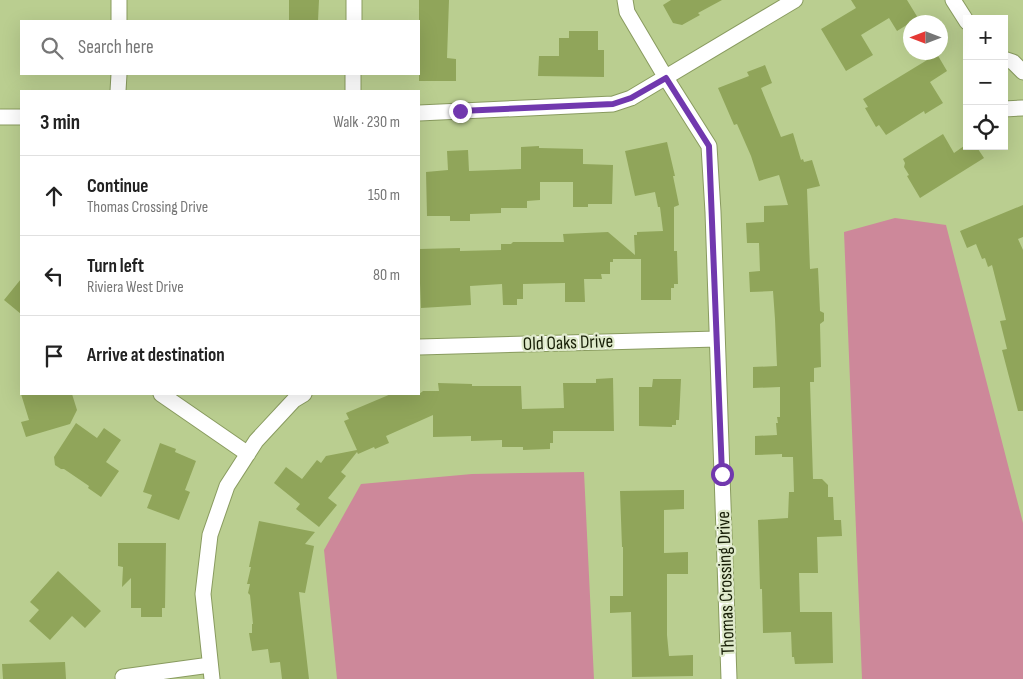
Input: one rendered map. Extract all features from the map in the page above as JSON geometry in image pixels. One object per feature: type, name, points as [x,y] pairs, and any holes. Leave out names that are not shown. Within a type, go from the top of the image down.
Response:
[{"type":"street","points":[[119,20],[120,0]]},
{"type":"street","points":[[354,0],[354,20]]},
{"type":"street","name":"Thomas Crossing Drive","points":[[625,0],[627,12],[709,146],[729,679]]},
{"type":"street","points":[[420,113],[613,104],[631,98],[666,78],[795,0]]},
{"type":"street","points":[[953,0],[963,16]]},
{"type":"street","points":[[1007,60],[1013,62],[1023,72]]},
{"type":"street","points":[[118,90],[119,75]]},
{"type":"street","points":[[352,90],[353,75]]},
{"type":"street","points":[[1008,109],[1023,108]]},
{"type":"street","points":[[0,117],[20,117]]},
{"type":"street","name":"Old Oaks Drive","points":[[420,347],[717,339]]},
{"type":"street","points":[[162,395],[248,454]]},
{"type":"street","points":[[124,676],[211,672],[203,594],[210,535],[227,486],[256,441],[294,400],[302,395]]},
{"type":"shaded area","points":[[895,218],[946,225],[1023,523],[1023,679],[862,679],[844,232]]},
{"type":"shaded area","points":[[584,472],[594,679],[337,679],[324,550],[361,484],[472,474]]},
{"type":"building","points":[[289,0],[319,0],[318,20],[289,20]]},
{"type":"building","points":[[419,0],[449,0],[447,58],[456,59],[456,81],[419,81]]},
{"type":"building","points":[[671,0],[722,0],[698,13],[700,15],[682,25],[673,23],[663,5]]},
{"type":"building","points":[[851,0],[907,0],[916,15],[903,15],[903,27],[897,31],[889,18],[861,35],[873,55],[846,71],[821,29],[856,8]]},
{"type":"building","points":[[569,31],[598,31],[598,50],[604,50],[604,77],[538,76],[539,56],[559,56],[559,38],[569,38]]},
{"type":"building","points":[[927,60],[941,60],[947,71],[930,82],[943,103],[925,114],[924,111],[886,135],[879,125],[876,127],[865,108],[868,107],[863,99]]},
{"type":"building","points":[[765,65],[772,83],[761,88],[781,137],[793,133],[801,160],[803,159],[804,162],[812,160],[820,186],[807,189],[810,269],[818,268],[820,311],[824,313],[824,321],[820,324],[821,367],[814,368],[814,382],[810,382],[813,479],[822,479],[828,485],[828,497],[833,497],[834,520],[841,520],[842,536],[817,537],[818,573],[799,573],[800,612],[832,612],[833,663],[795,664],[794,657],[792,657],[791,632],[763,633],[758,520],[788,518],[789,492],[794,492],[793,457],[782,457],[782,454],[755,455],[755,436],[777,435],[777,417],[780,417],[780,387],[753,388],[753,367],[777,366],[773,291],[750,292],[749,272],[760,271],[759,243],[747,243],[746,223],[764,222],[764,206],[788,205],[779,175],[759,181],[751,156],[737,124],[734,125],[718,88],[749,76],[747,72]]},
{"type":"building","points":[[943,134],[954,153],[963,147],[963,150],[979,150],[984,158],[920,198],[907,176],[909,175],[904,167],[903,159]]},
{"type":"building","points":[[667,142],[679,205],[674,207],[674,251],[677,251],[678,284],[674,284],[674,288],[671,288],[671,300],[641,300],[641,259],[613,259],[613,262],[610,262],[610,274],[601,274],[602,279],[584,279],[585,302],[565,302],[565,283],[523,284],[523,299],[517,299],[517,305],[503,305],[502,284],[470,286],[471,305],[421,308],[420,249],[460,248],[460,251],[501,250],[501,244],[511,244],[513,242],[564,242],[563,234],[608,232],[635,255],[634,235],[637,235],[637,232],[663,231],[660,207],[658,207],[655,192],[635,196],[625,151]]},
{"type":"building","points":[[539,146],[539,148],[583,149],[583,164],[613,165],[612,204],[588,204],[588,207],[573,207],[573,182],[540,182],[540,200],[527,201],[527,208],[501,208],[501,213],[470,214],[470,221],[450,221],[450,216],[427,216],[426,172],[448,170],[447,151],[468,150],[469,171],[521,169],[521,147]]},
{"type":"building","points":[[1023,205],[1023,237],[1018,239],[1023,250],[1023,411],[1018,411],[1002,350],[1007,349],[1000,321],[1006,320],[992,265],[988,267],[985,258],[982,259],[976,244],[967,248],[960,231]]},
{"type":"building","points":[[20,280],[20,313],[4,300]]},
{"type":"building","points":[[613,378],[614,431],[553,431],[553,443],[550,443],[550,449],[523,450],[523,447],[502,447],[502,440],[471,441],[471,436],[433,437],[433,415],[386,436],[389,443],[358,454],[357,452],[341,472],[346,476],[328,498],[337,505],[319,527],[296,509],[300,504],[274,483],[286,467],[302,479],[317,460],[321,463],[326,456],[357,450],[344,421],[349,419],[346,413],[389,395],[420,395],[423,391],[439,391],[438,383],[472,384],[472,386],[521,386],[522,409],[564,408],[563,383],[596,383],[596,379]]},
{"type":"building","points":[[653,379],[681,379],[679,420],[676,420],[676,425],[672,425],[672,427],[639,426],[639,387],[652,387]]},
{"type":"building","points":[[21,395],[72,395],[77,410],[70,424],[26,437],[21,422],[29,420]]},
{"type":"building","points":[[76,423],[97,438],[104,428],[121,440],[106,462],[119,471],[101,497],[88,488],[89,486],[55,465],[54,457]]},
{"type":"building","points":[[160,443],[176,449],[175,452],[196,461],[185,490],[190,492],[179,520],[147,508],[152,495],[143,492]]},
{"type":"building","points":[[684,490],[684,509],[664,510],[664,553],[688,552],[688,574],[667,574],[667,635],[669,656],[693,655],[693,676],[632,677],[631,612],[610,613],[610,596],[623,596],[620,491]]},
{"type":"building","points":[[259,521],[315,532],[305,544],[314,546],[305,593],[299,592],[309,679],[282,679],[280,662],[270,663],[268,649],[252,651],[249,633],[252,633],[253,624],[250,595],[248,593],[250,584],[247,584]]},
{"type":"building","points":[[118,543],[166,543],[165,608],[162,608],[162,617],[141,617],[141,608],[131,608],[131,578],[122,587],[123,567],[118,566]]},
{"type":"building","points":[[58,571],[101,611],[85,628],[72,616],[50,640],[29,621],[39,610],[30,602]]},
{"type":"building","points":[[65,662],[66,679],[3,679],[2,664]]},
{"type":"route","points":[[460,111],[613,104],[631,98],[666,78],[709,146],[722,474]]}]
